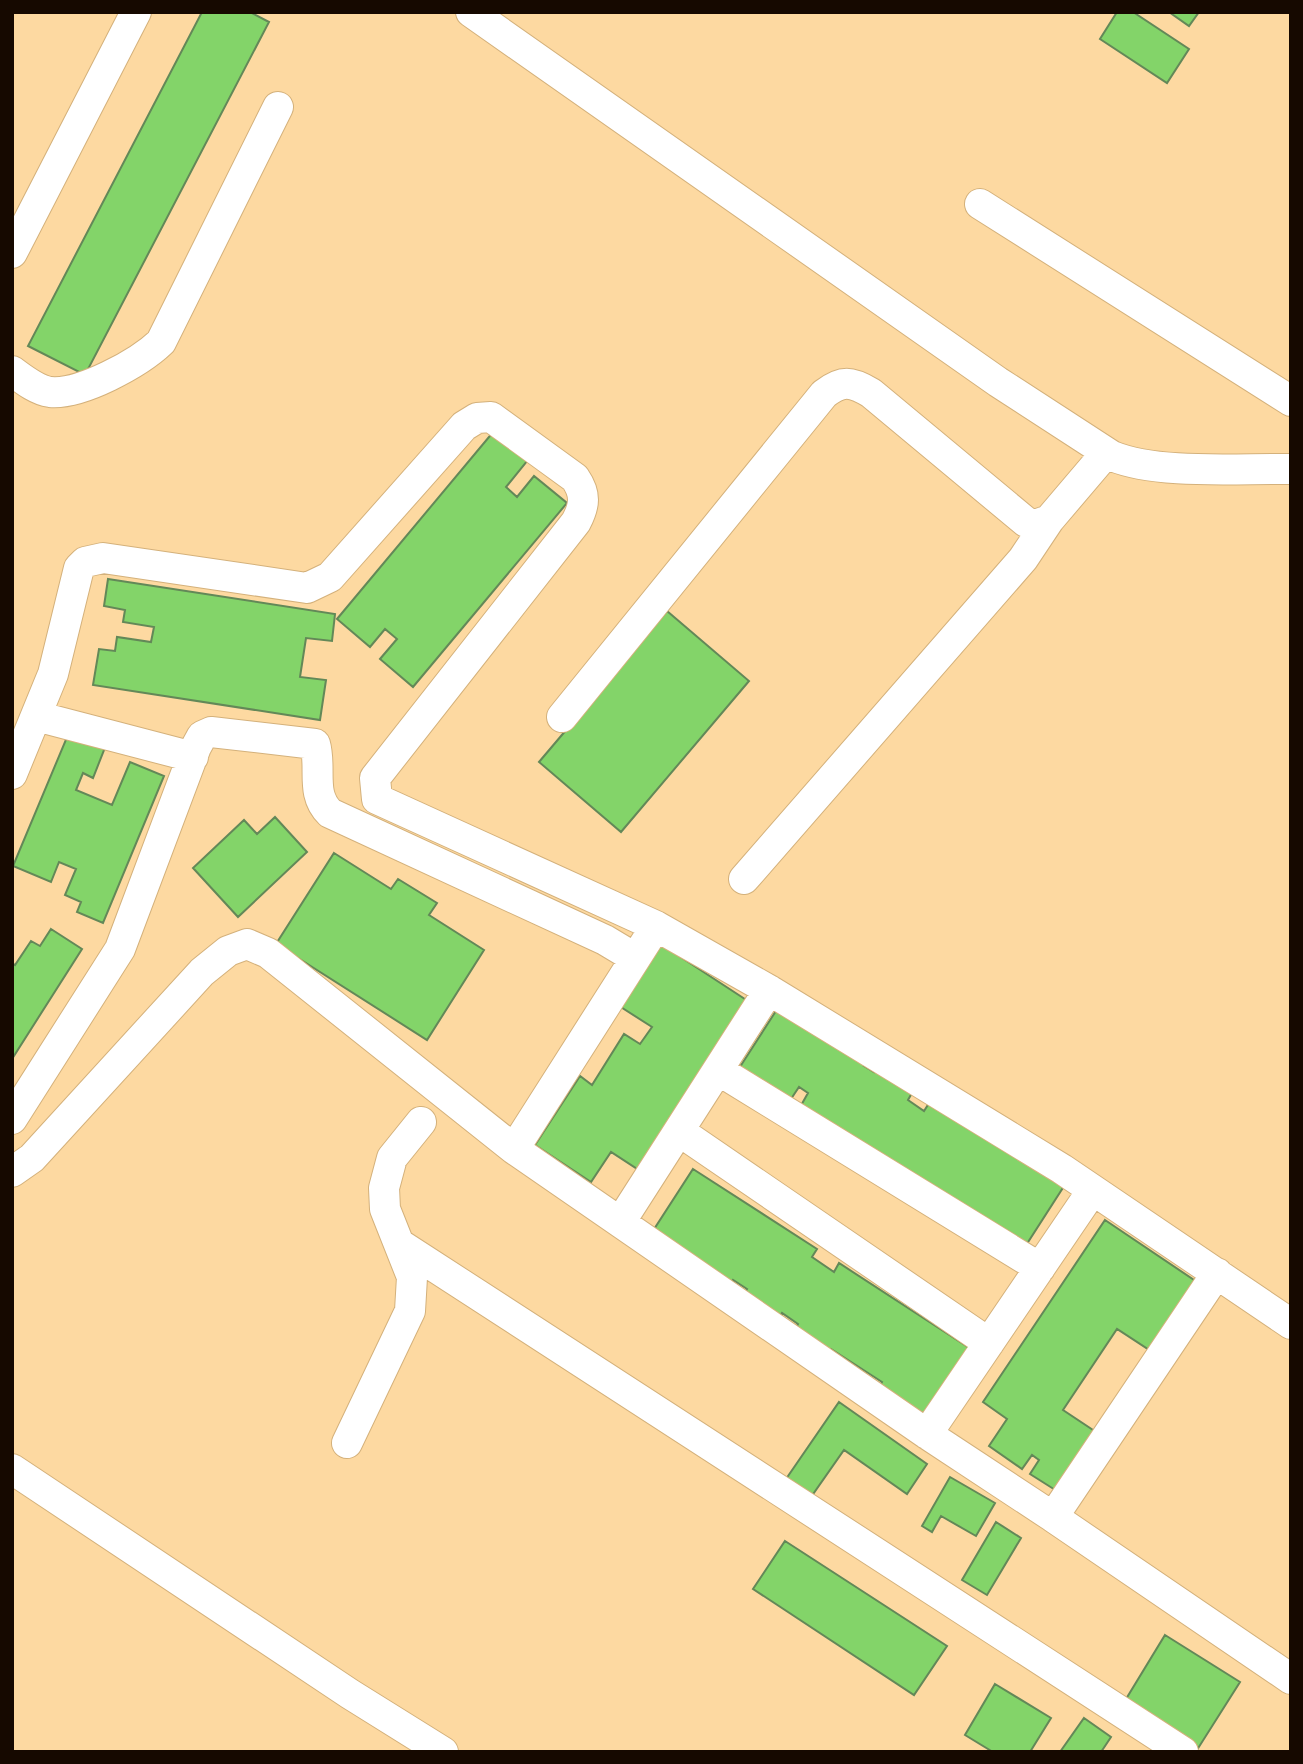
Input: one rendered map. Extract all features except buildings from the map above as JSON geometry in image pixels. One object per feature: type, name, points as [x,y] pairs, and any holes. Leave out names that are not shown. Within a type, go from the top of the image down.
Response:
[{"type":"street","points":[[12,253],[136,12]]},
{"type":"street","points":[[471,12],[998,382],[1107,453],[1129,462],[1149,465],[1291,469]]},
{"type":"street","points":[[12,371],[49,392],[77,389],[146,357],[162,342],[278,107]]},
{"type":"street","points":[[980,204],[1291,401]]},
{"type":"street","points":[[562,717],[824,394],[839,383],[854,383],[871,393],[1026,522],[1035,525],[1049,520]]},
{"type":"street","points":[[12,774],[53,674],[73,586],[79,568],[85,562],[103,558],[307,588],[314,586],[330,577],[464,426],[477,418],[491,417],[575,478],[583,491],[584,508],[375,778],[377,799],[656,926],[769,990],[1062,1169],[1291,1324]]},
{"type":"street","points":[[744,879],[1023,559],[1049,520],[1107,453]]},
{"type":"street","points":[[36,716],[193,757]]},
{"type":"street","points":[[12,1119],[120,949],[193,757],[202,736],[211,732],[314,744],[318,756],[318,795],[321,804],[330,813],[605,940],[635,958]]},
{"type":"street","points":[[514,1149],[656,926]]},
{"type":"street","points":[[12,1171],[32,1158],[202,972],[228,951],[247,944],[268,953],[514,1149],[927,1434],[1291,1679]]},
{"type":"street","points":[[621,1221],[769,990]]},
{"type":"street","points":[[718,1070],[1040,1268]]},
{"type":"street","points":[[347,1443],[410,1311],[412,1277],[386,1209],[385,1174],[392,1158],[421,1122]]},
{"type":"street","points":[[679,1131],[989,1343]]},
{"type":"street","points":[[927,1434],[1092,1191]]},
{"type":"street","points":[[401,1245],[1184,1752]]},
{"type":"street","points":[[1053,1517],[1217,1273]]},
{"type":"street","points":[[12,1469],[350,1694],[443,1752]]}]
